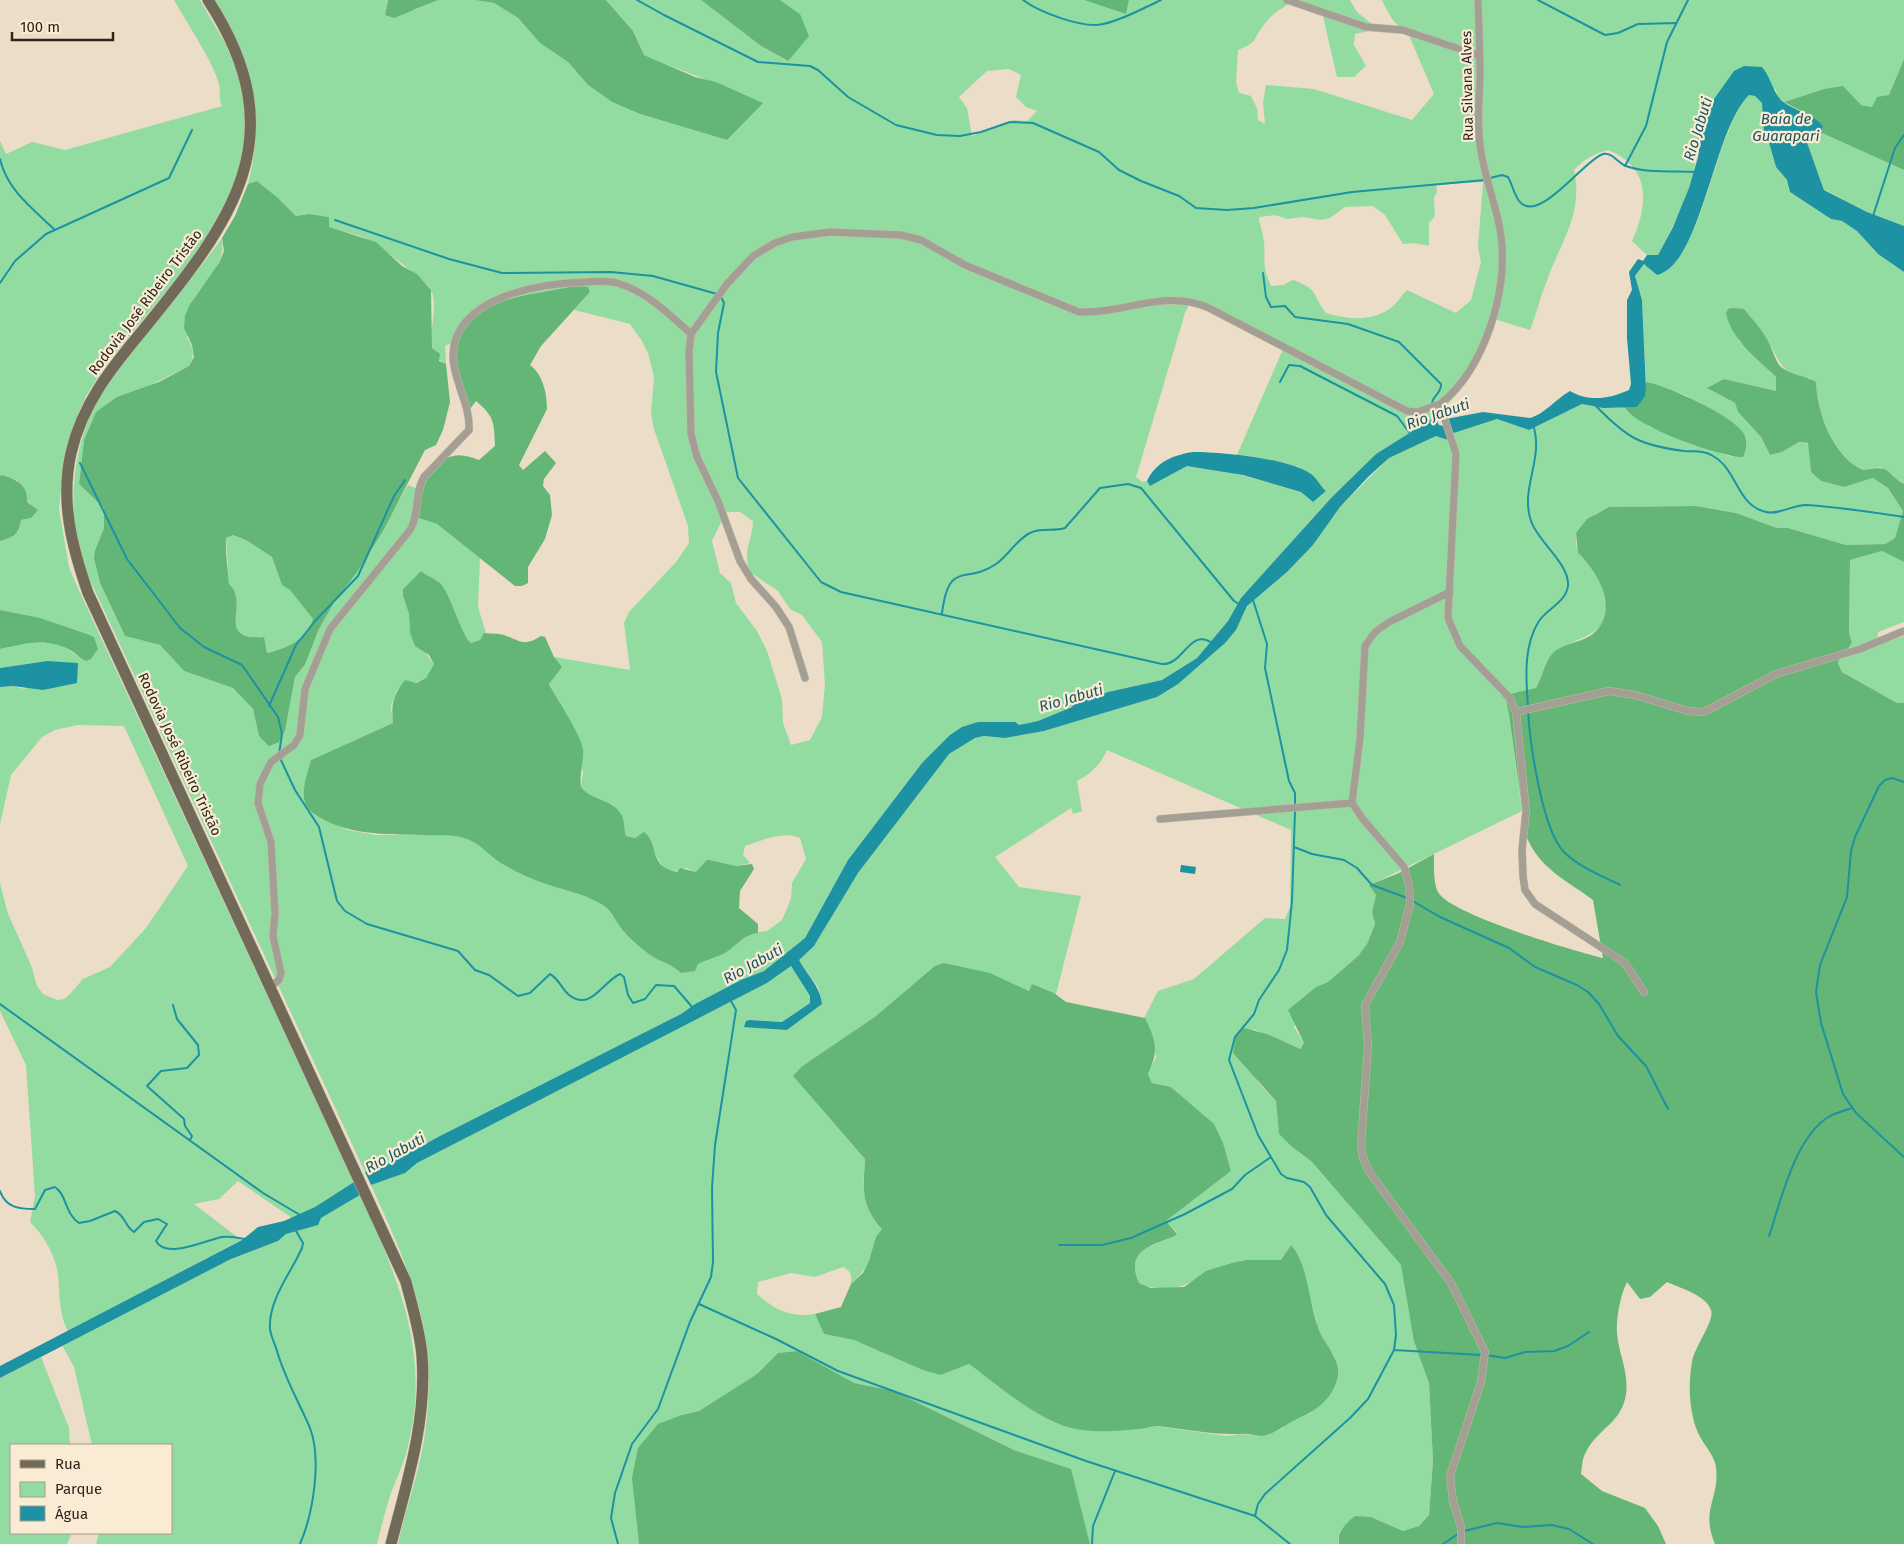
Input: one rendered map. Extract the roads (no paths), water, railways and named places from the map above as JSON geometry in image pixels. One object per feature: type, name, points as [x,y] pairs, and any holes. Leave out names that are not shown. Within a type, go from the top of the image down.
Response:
[{"type":"main road","name":"Rodovia José Ribeiro Tristão","points":[[208,0],[232,40],[246,81],[250,130],[242,174],[226,216],[206,250],[117,361],[88,406],[71,453],[67,484],[68,517],[75,557],[88,593],[406,1282],[419,1338],[422,1363],[420,1424],[391,1544]]},
{"type":"street","points":[[1287,0],[1366,27],[1403,30],[1480,56]]},
{"type":"street","name":"Rua Silvana Alves","points":[[1440,404],[1456,389],[1475,360],[1498,301],[1502,263],[1502,238],[1485,171],[1479,133],[1480,56],[1478,0]]},
{"type":"street","points":[[805,678],[789,626],[776,607],[751,579],[740,561],[718,501],[697,457],[689,420],[689,352],[692,334],[737,271],[753,256],[775,243],[792,237],[821,232],[908,236],[934,246],[965,265],[1080,312],[1094,312],[1166,300],[1191,301],[1207,307],[1406,411],[1417,412],[1440,404],[1455,450],[1456,469],[1448,618],[1460,646],[1509,697],[1516,712],[1526,805],[1522,850],[1527,895],[1535,904],[1625,963],[1644,992]]},
{"type":"street","points":[[270,987],[278,981],[281,975],[273,940],[275,913],[271,842],[258,803],[260,784],[271,762],[294,745],[300,735],[305,690],[330,629],[410,530],[415,519],[419,487],[424,477],[469,430],[453,359],[454,346],[459,332],[481,308],[511,294],[557,284],[604,281],[615,282],[637,291],[692,334]]},
{"type":"street","points":[[1450,592],[1389,622],[1375,632],[1365,646],[1360,738],[1352,803],[1362,818],[1404,867],[1407,874],[1410,904],[1400,942],[1365,1005],[1368,1046],[1361,1145],[1363,1158],[1370,1173],[1451,1283],[1485,1352],[1481,1382],[1450,1476],[1453,1501],[1461,1527],[1461,1544]]},
{"type":"street","points":[[1516,712],[1608,691],[1635,695],[1688,711],[1704,712],[1776,674],[1860,649],[1904,631]]},
{"type":"street","points":[[1160,819],[1352,803]]},
{"type":"water","name":"Baía de Guarapari","points":[[1744,66],[1762,67],[1768,75],[1776,94],[1782,101],[1814,118],[1823,126],[1822,133],[1805,137],[1824,190],[1867,212],[1904,226],[1904,272],[1878,254],[1857,231],[1842,221],[1831,219],[1790,192],[1787,180],[1776,167],[1768,139],[1764,135],[1762,103],[1755,96],[1749,95],[1737,112],[1726,136],[1696,222],[1685,247],[1672,266],[1657,275],[1644,264],[1635,276],[1642,300],[1646,389],[1645,396],[1637,407],[1603,408],[1582,404],[1529,430],[1497,419],[1454,433],[1449,428],[1451,441],[1436,436],[1389,458],[1340,507],[1313,545],[1287,572],[1247,606],[1236,630],[1225,643],[1178,684],[1157,697],[1044,731],[1005,738],[984,736],[975,738],[949,754],[858,873],[814,946],[799,960],[816,986],[822,1004],[787,1030],[744,1027],[746,1021],[750,1020],[782,1022],[810,1003],[810,996],[791,966],[767,983],[417,1163],[405,1173],[371,1185],[365,1172],[383,1167],[440,1136],[681,1014],[695,1004],[741,980],[764,971],[805,938],[848,860],[922,763],[950,735],[962,727],[978,722],[1015,722],[1019,725],[1038,721],[1072,707],[1074,703],[1108,692],[1162,680],[1197,658],[1228,621],[1241,598],[1332,497],[1376,454],[1435,417],[1439,425],[1448,427],[1446,419],[1483,412],[1530,418],[1540,414],[1570,391],[1584,397],[1599,398],[1614,396],[1629,390],[1631,384],[1627,338],[1627,300],[1632,290],[1629,272],[1638,259],[1643,261],[1647,255],[1658,255],[1673,227],[1689,188],[1698,157],[1704,118],[1709,106],[1734,71]]},
{"type":"water","points":[[1193,452],[1254,457],[1287,464],[1311,474],[1326,491],[1313,502],[1301,492],[1243,475],[1187,466],[1150,486],[1147,481],[1160,464],[1172,457]]},
{"type":"water","points":[[47,661],[78,663],[77,683],[43,690],[13,686],[0,687],[0,668]]},
{"type":"water","points":[[1181,865],[1196,867],[1195,874],[1180,872]]},
{"type":"water","points":[[354,1182],[360,1195],[321,1218],[318,1225],[286,1234],[278,1241],[231,1259],[0,1378],[0,1366],[242,1240],[258,1227],[284,1221],[315,1207]]},
{"type":"waterway","points":[[637,0],[758,62],[810,66],[818,70],[848,97],[896,125],[937,135],[960,136],[981,132],[1010,122],[1033,123],[1099,152],[1119,170],[1179,196],[1196,208],[1227,210],[1254,208],[1352,192],[1485,180]]},
{"type":"waterway","points":[[1023,0],[1039,10],[1073,22],[1094,25],[1118,20],[1161,0]]},
{"type":"waterway","points":[[1538,0],[1605,35],[1618,33],[1638,24],[1675,23]]},
{"type":"waterway","points":[[1625,166],[1646,126],[1667,42],[1688,0]]},
{"type":"waterway","points":[[0,283],[15,261],[46,234],[169,178],[192,130]]},
{"type":"waterway","points":[[1873,216],[1895,148],[1904,135]]},
{"type":"waterway","points":[[1490,178],[1502,175],[1508,177],[1519,201],[1527,206],[1538,205],[1549,198],[1595,158],[1603,154],[1612,156],[1623,165],[1633,168],[1650,171],[1695,172]]},
{"type":"waterway","points":[[0,159],[3,170],[15,190],[55,230]]},
{"type":"waterway","points":[[335,220],[449,259],[502,273],[611,272],[653,276],[717,294]]},
{"type":"waterway","name":"Rio Jabuti","points":[[1263,273],[1266,297],[1271,307],[1285,306],[1295,317],[1348,324],[1399,342],[1441,384],[1440,390],[1432,404]]},
{"type":"waterway","points":[[721,297],[724,303],[718,333],[716,372],[738,478],[821,582],[841,592],[1162,664],[1176,659],[1192,643],[1198,640],[1204,639],[1212,643]]},
{"type":"waterway","name":"Rio Jabuti","points":[[1280,382],[1289,365],[1300,366],[1397,416],[1409,432]]},
{"type":"waterway","points":[[1596,406],[1616,426],[1645,443],[1669,449],[1710,454],[1728,470],[1749,502],[1756,508],[1766,512],[1771,513],[1806,505],[1843,508],[1904,517]]},
{"type":"waterway","name":"Rio Jabuti","points":[[1433,408],[1433,418]]},
{"type":"waterway","points":[[1528,707],[1527,663],[1530,641],[1539,621],[1564,597],[1568,586],[1564,570],[1535,529],[1528,509],[1529,486],[1536,452],[1534,428]]},
{"type":"waterway","points":[[80,463],[127,559],[180,628],[204,647],[242,665],[278,717],[282,734],[279,754]]},
{"type":"waterway","points":[[269,706],[296,645],[316,620],[358,576],[394,496],[405,480]]},
{"type":"waterway","points":[[942,613],[945,596],[954,579],[985,570],[996,564],[1021,539],[1034,531],[1065,528],[1100,488],[1128,484],[1141,488],[1234,601],[1239,604]]},
{"type":"waterway","points":[[1253,600],[1267,644],[1265,668],[1289,781],[1295,793],[1295,806]]},
{"type":"waterway","points":[[1528,711],[1538,785],[1549,825],[1556,841],[1564,852],[1577,862],[1620,885]]},
{"type":"waterway","points":[[280,758],[295,790],[319,827],[337,901],[345,911],[367,924],[458,951],[475,970],[489,975],[518,996],[530,993],[550,974],[569,995],[584,1000],[596,994],[620,974],[624,977],[628,995],[633,1003],[645,999],[656,985],[674,986],[693,1008]]},
{"type":"waterway","points":[[1904,782],[1892,778],[1885,780],[1879,786],[1855,837],[1851,851],[1847,897],[1820,965],[1816,992],[1821,1023],[1843,1094],[1856,1113],[1904,1157]]},
{"type":"waterway","points":[[1255,1516],[1258,1504],[1265,1494],[1350,1418],[1368,1399],[1394,1350],[1396,1335],[1394,1305],[1385,1284],[1326,1215],[1310,1187],[1304,1182],[1287,1178],[1281,1174],[1258,1135],[1229,1060],[1235,1037],[1254,1014],[1259,1000],[1279,970],[1287,950],[1292,901],[1295,811]]},
{"type":"waterway","points":[[1294,847],[1312,854],[1344,860],[1357,868],[1372,885],[1407,898]]},
{"type":"waterway","points":[[1411,900],[1440,917],[1509,948],[1535,967],[1577,985],[1588,992],[1599,1004],[1618,1036],[1646,1066],[1668,1109]]},
{"type":"waterway","points":[[618,1544],[611,1518],[615,1493],[632,1444],[658,1409],[690,1322],[711,1277],[713,1262],[712,1188],[715,1145],[736,1010],[731,1001]]},
{"type":"waterway","points":[[0,1004],[263,1193],[300,1215]]},
{"type":"waterway","points":[[173,1005],[177,1019],[198,1045],[199,1055],[187,1068],[161,1071],[147,1086],[184,1119],[185,1126],[192,1136],[190,1140]]},
{"type":"waterway","points":[[1769,1236],[1784,1188],[1807,1138],[1818,1125],[1830,1116],[1852,1108]]},
{"type":"waterway","points":[[1059,1245],[1102,1245],[1131,1238],[1185,1214],[1232,1189],[1245,1175],[1271,1157]]},
{"type":"waterway","points":[[0,1191],[9,1204],[24,1209],[35,1209],[45,1190],[55,1187],[62,1195],[71,1215],[79,1223],[90,1221],[115,1211],[121,1215],[134,1232],[144,1222],[158,1219],[167,1224],[156,1241],[168,1249],[187,1247],[222,1237],[245,1239]]},
{"type":"waterway","points":[[296,1231],[303,1243],[302,1248],[276,1297],[270,1318],[270,1329],[284,1371],[314,1441],[316,1471],[312,1503],[300,1544]]},
{"type":"waterway","points":[[699,1304],[776,1339],[838,1371],[1086,1461],[1255,1516],[1290,1544]]},
{"type":"waterway","points":[[1486,1355],[1505,1358],[1525,1352],[1554,1351],[1568,1346],[1589,1332]]},
{"type":"waterway","points":[[1394,1350],[1481,1355]]},
{"type":"waterway","points":[[1092,1544],[1093,1526],[1115,1471]]},
{"type":"waterway","points":[[1464,1531],[1497,1523],[1523,1527],[1552,1525],[1569,1529],[1593,1544]]},
{"type":"waterway","points":[[1443,1544],[1458,1534]]}]
